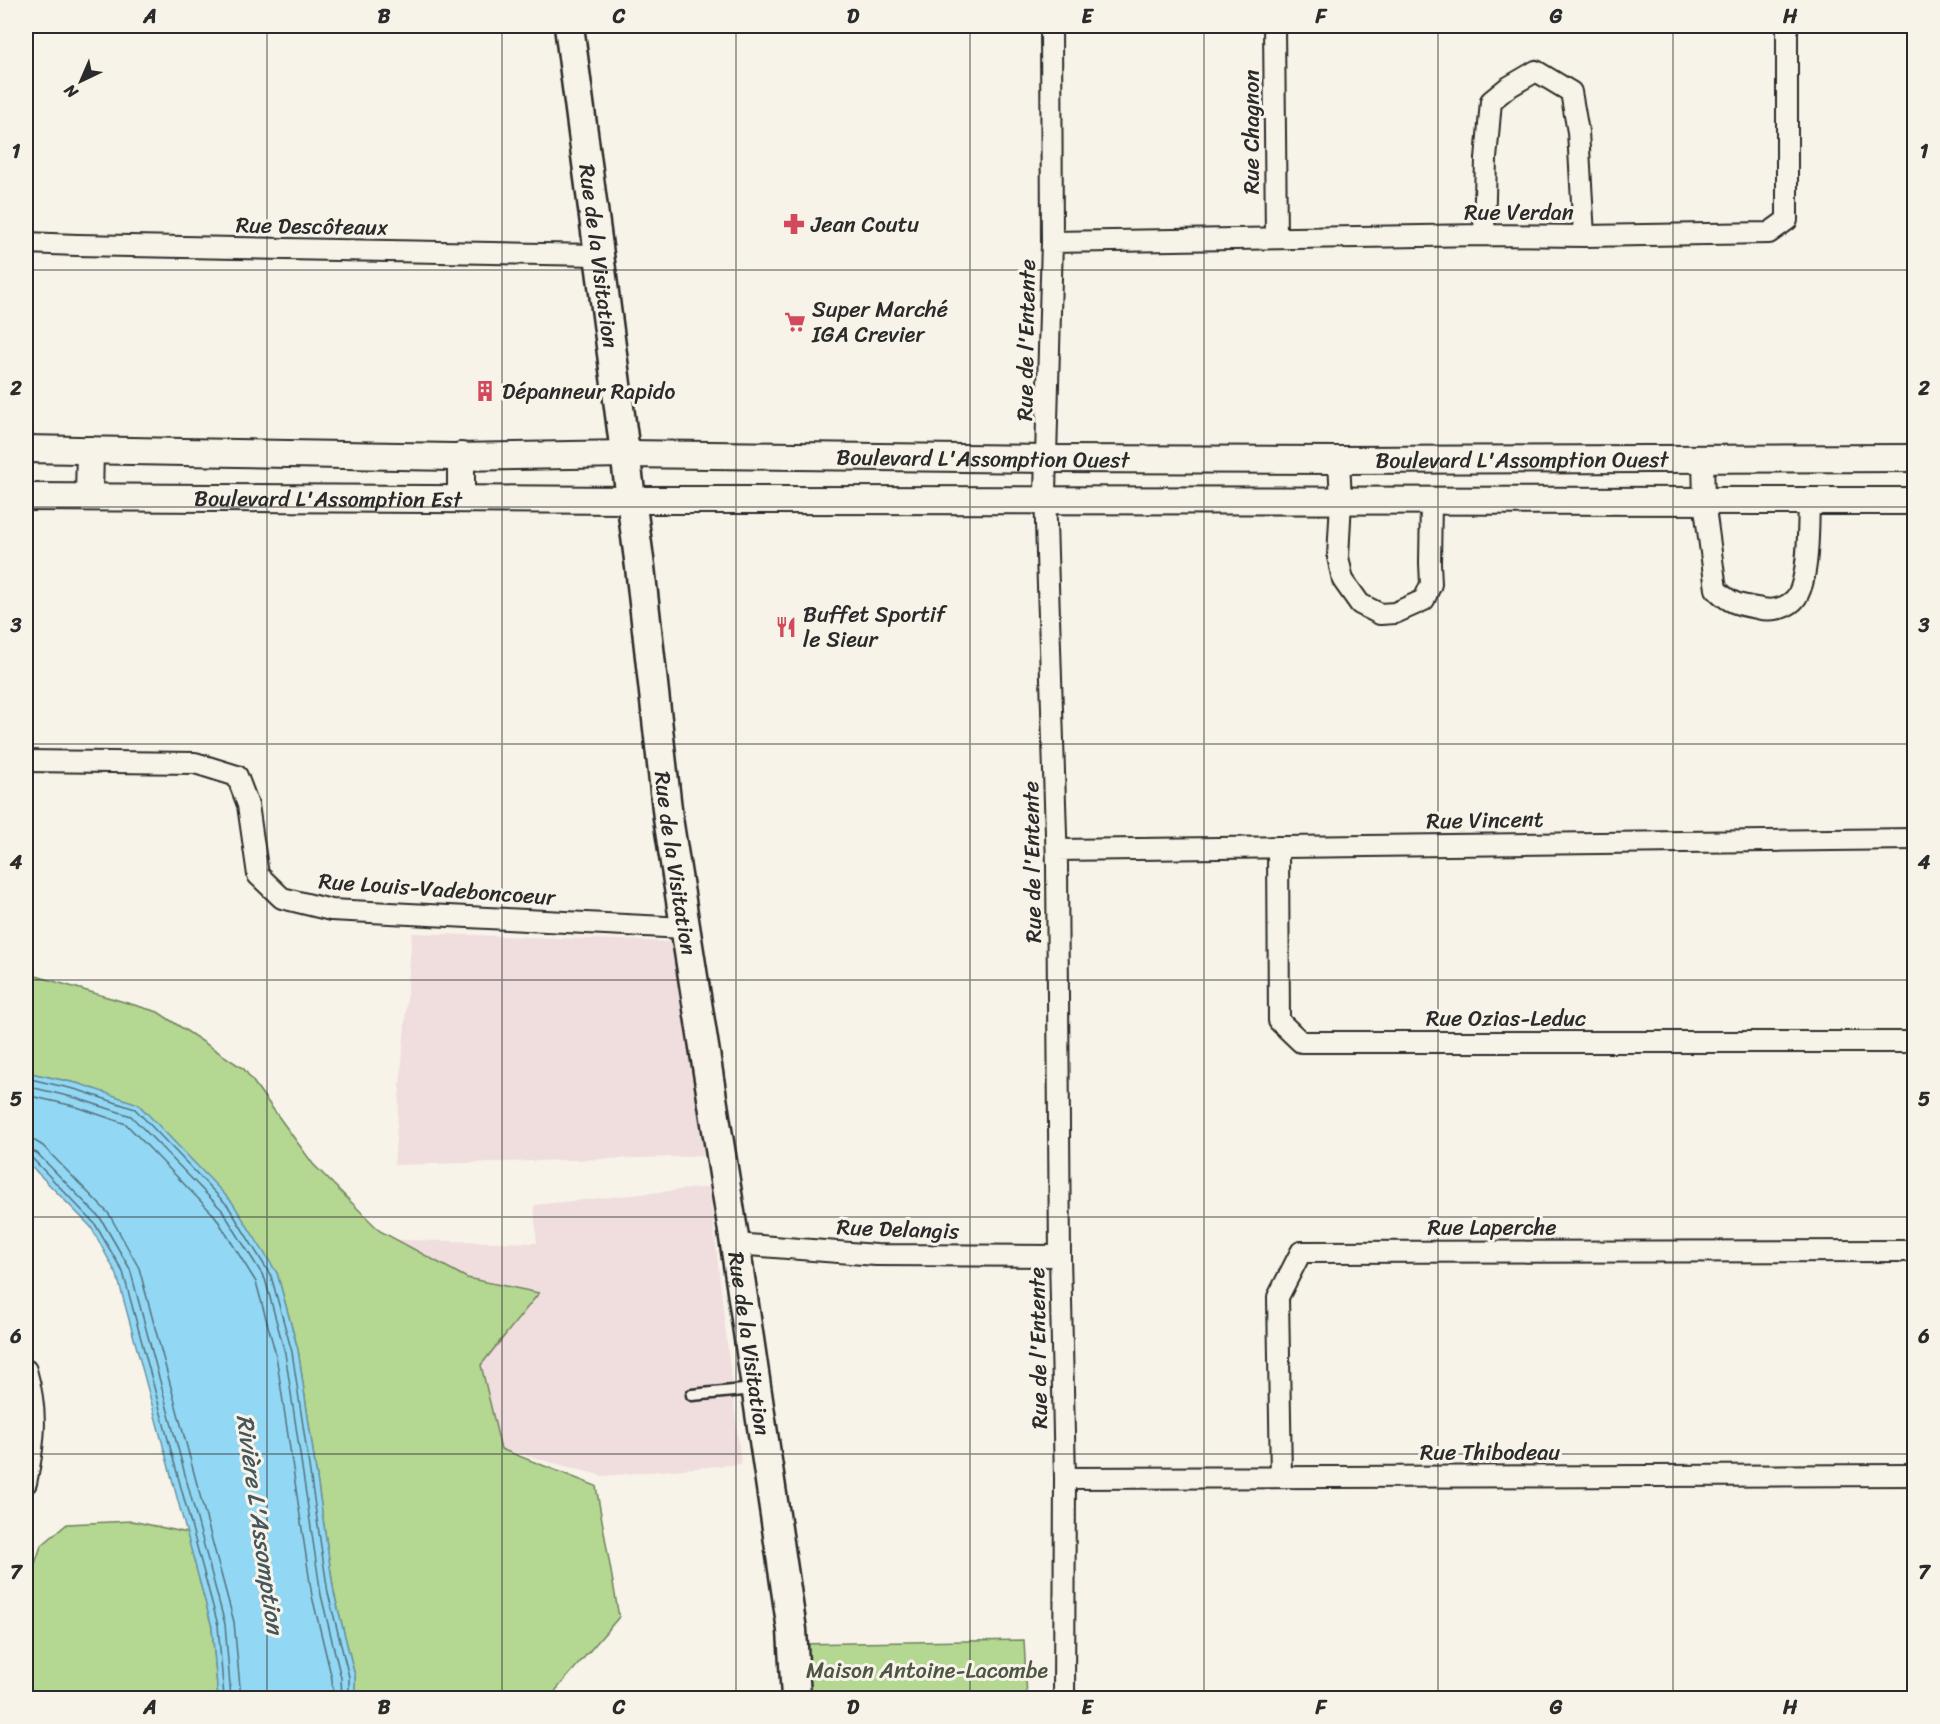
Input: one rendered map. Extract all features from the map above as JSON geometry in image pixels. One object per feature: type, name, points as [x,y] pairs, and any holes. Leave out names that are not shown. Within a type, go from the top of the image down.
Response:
[{"type":"main road","name":"Rue de la Visitation","points":[[569,26],[641,579],[668,818],[735,1244],[792,1630],[796,1698]]},
{"type":"street","name":"Rue de l'Entente","points":[[1051,26],[1052,242],[1045,500],[1057,850],[1060,1256],[1065,1478],[1064,1698]]},
{"type":"street","name":"Rue Chagnon","points":[[1274,26],[1276,238]]},
{"type":"street","name":"Rue Verdan","points":[[1052,242],[1769,233],[1787,220],[1787,26]]},
{"type":"street","points":[[1484,235],[1486,159],[1491,101],[1507,88],[1536,71],[1571,92],[1578,132],[1584,236]]},
{"type":"street","name":"Rue Descôteaux","points":[[26,243],[598,255]]},
{"type":"street","name":"Boulevard L'Assomption Est","points":[[26,449],[461,456],[625,454]]},
{"type":"street","points":[[89,497],[90,450]]},
{"type":"street","name":"Boulevard L'Assomption Ouest","points":[[625,454],[1339,460],[1914,458]]},
{"type":"street","points":[[461,456],[461,499]]},
{"type":"street","points":[[1703,459],[1704,501],[1716,589],[1725,599],[1767,610],[1781,608],[1793,602],[1800,592],[1807,557],[1809,501]]},
{"type":"street","name":"Boulevard L'Assomption Ouest","points":[[1339,460],[1341,501],[1338,557],[1343,580],[1360,604],[1380,614],[1395,613],[1424,600],[1431,584],[1431,501]]},
{"type":"street","name":"Boulevard L'Assomption Est","points":[[26,497],[630,500]]},
{"type":"street","name":"Boulevard L'Assomption Ouest","points":[[630,500],[1914,501]]},
{"type":"street","name":"Rue Louis-Vadeboncoeur","points":[[26,761],[195,763],[237,776],[248,805],[258,875],[282,898],[331,910],[686,928]]},
{"type":"street","name":"Rue Vincent","points":[[1057,850],[1914,839]]},
{"type":"street","name":"Rue Ozias-Leduc","points":[[1278,847],[1279,1021],[1301,1042],[1914,1042]]},
{"type":"street","name":"Rue Delangis","points":[[735,1244],[876,1255],[1060,1256]]},
{"type":"street","name":"Rue Laperche","points":[[1281,1477],[1278,1297],[1301,1252],[1914,1251]]},
{"type":"street","points":[[26,1370],[32,1393],[34,1443],[26,1483]]},
{"type":"street","name":"Rue Thibodeau","points":[[1065,1478],[1914,1475]]},
{"type":"lane","points":[[692,1395],[756,1389]]},
{"type":"shaded area","points":[[412,933],[674,942],[704,1156],[394,1165]]},
{"type":"shaded area","points":[[709,1187],[741,1464],[603,1476],[501,1449],[359,1239],[537,1243],[534,1205]]},
{"type":"green space","points":[[26,973],[158,1012],[244,1069],[313,1164],[380,1231],[467,1278],[539,1293],[481,1365],[501,1449],[596,1486],[619,1617],[556,1690],[555,1698],[355,1698],[355,1676],[334,1593],[298,1350],[277,1273],[80,1084],[26,1072]]},
{"type":"green space","points":[[132,1521],[187,1533],[212,1627],[218,1698],[26,1698],[26,1590],[41,1546],[67,1524]]},
{"type":"green space","name":"Maison Antoine-Lacombe","points":[[1024,1640],[1027,1698],[800,1698],[797,1644]]},
{"type":"water","name":"Rivière L'Assomption","points":[[26,1072],[80,1084],[138,1104],[232,1202],[277,1273],[298,1350],[334,1593],[355,1676],[355,1698],[218,1698],[212,1627],[117,1275],[91,1227],[26,1161]]},
{"type":"place","name":"Jean Coutu","points":[[794,224]]},
{"type":"place","name":"Super Marché IGA Crevier","points":[[795,322]]},
{"type":"place","name":"Dépanneur Rapido","points":[[485,391]]},
{"type":"place","name":"Buffet Sportif le Sieur","points":[[786,627]]}]
